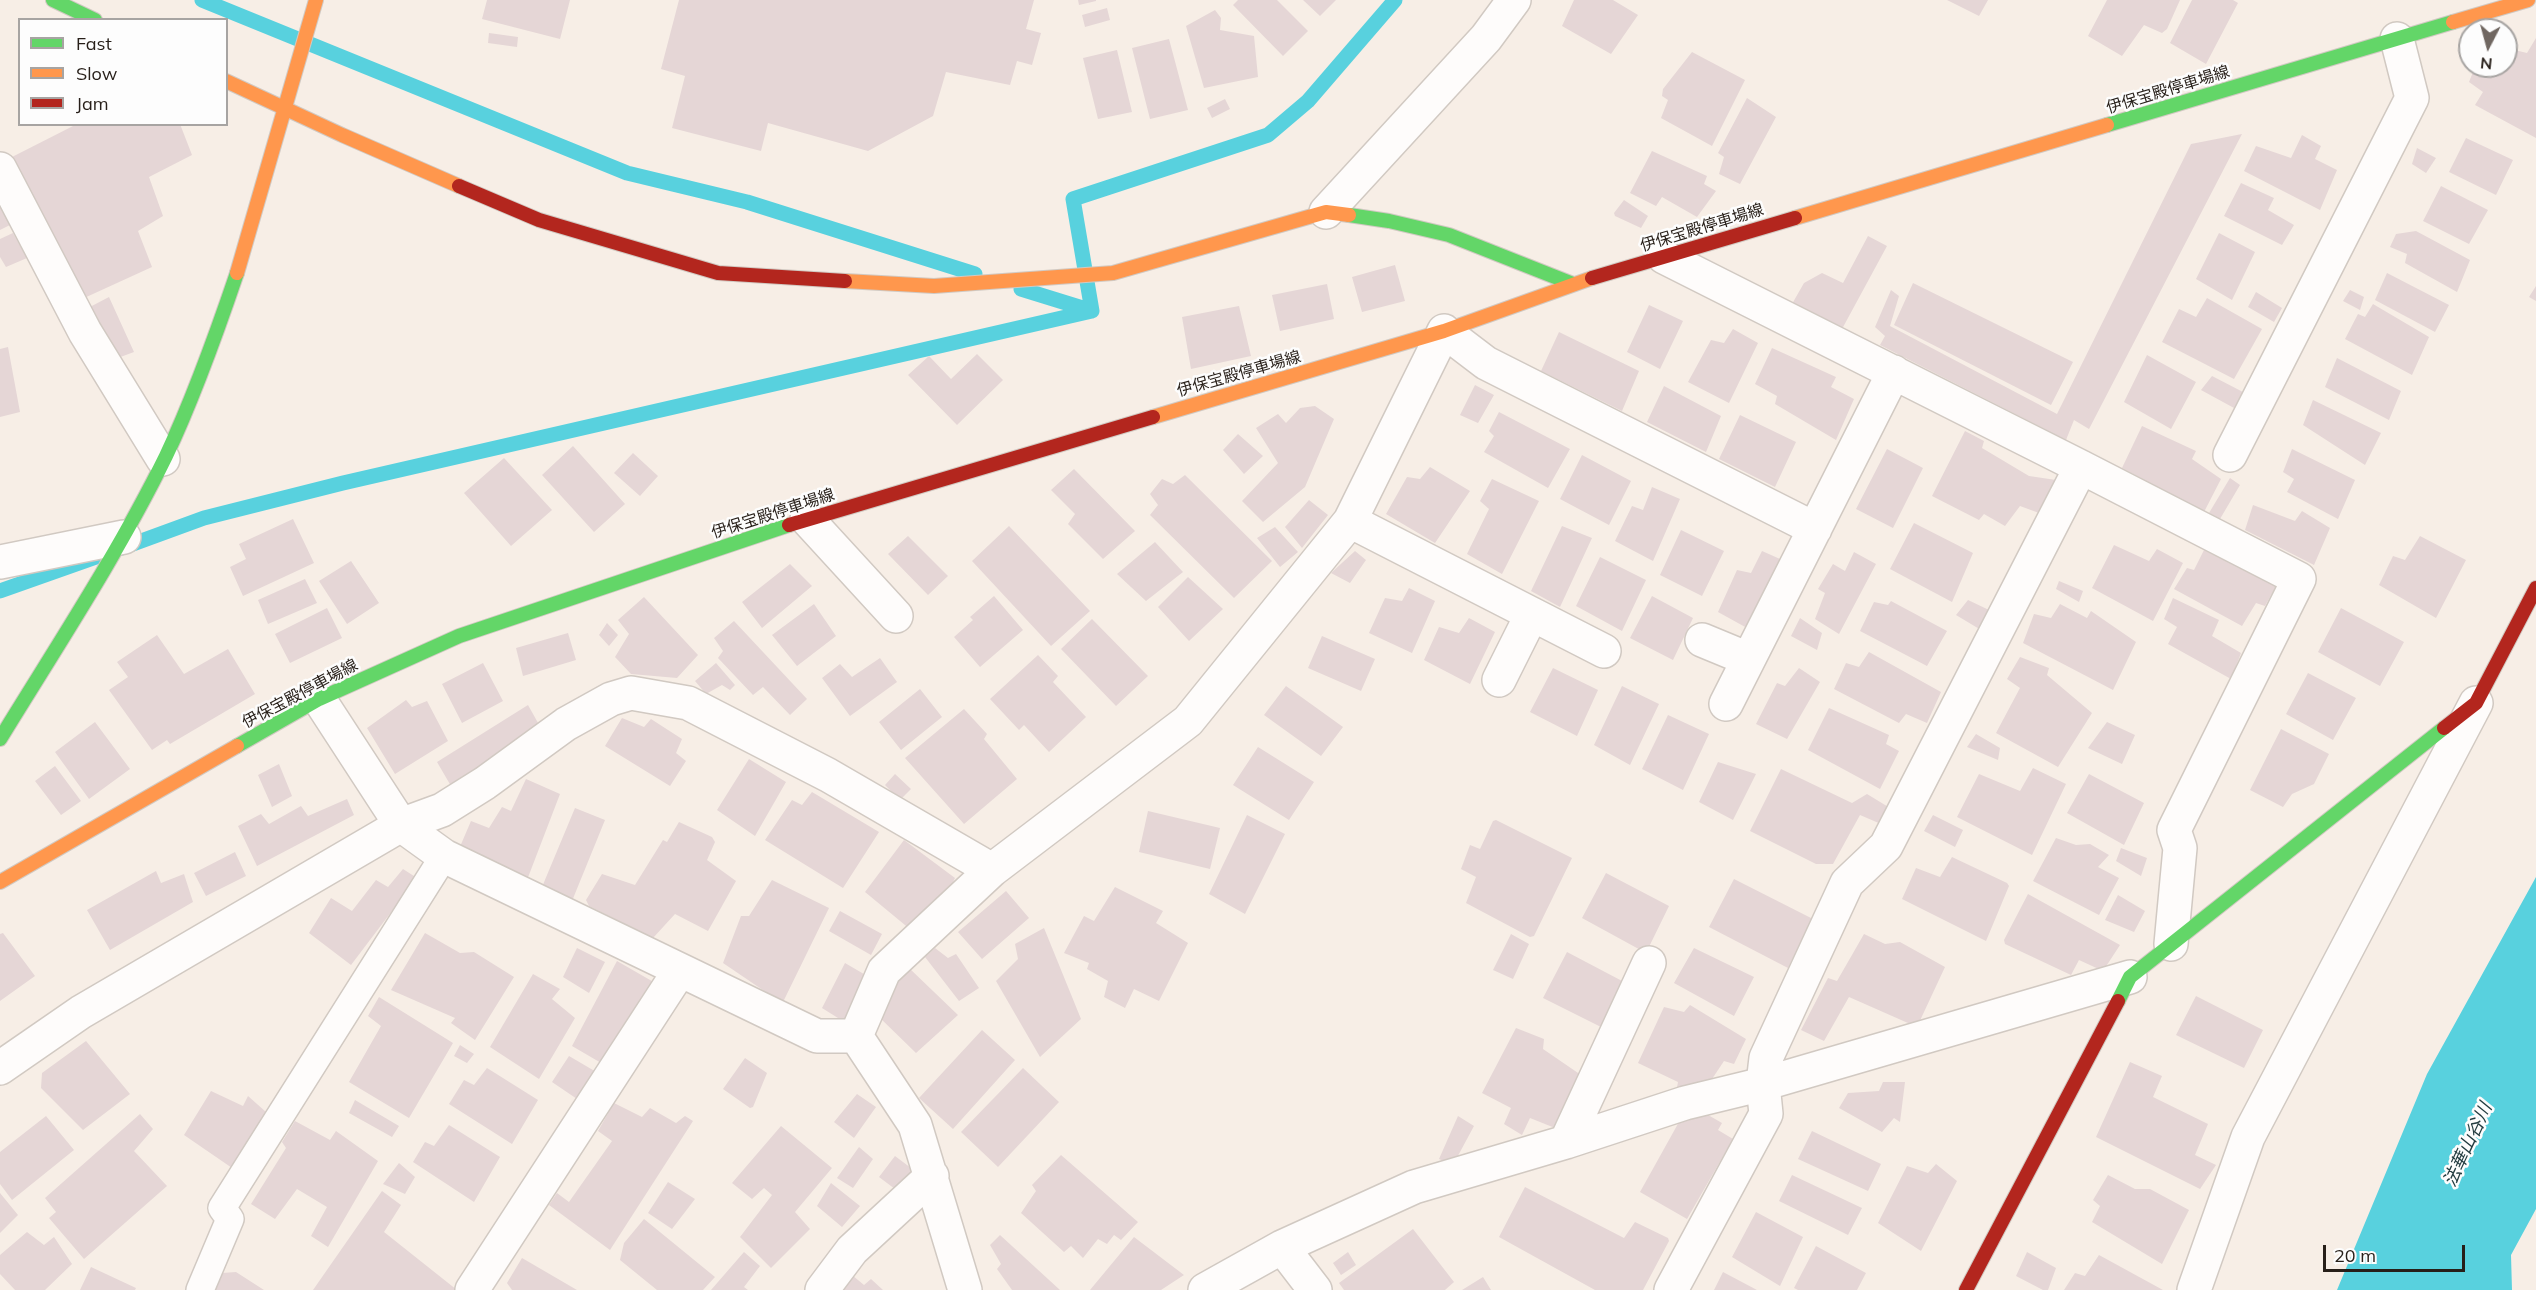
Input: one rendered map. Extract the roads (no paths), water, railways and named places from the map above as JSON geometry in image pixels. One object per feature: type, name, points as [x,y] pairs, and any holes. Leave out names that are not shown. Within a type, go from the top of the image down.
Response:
[{"type":"street","points":[[53,0],[91,18]]},
{"type":"street","points":[[0,739],[124,537],[186,412],[232,291],[316,0]]},
{"type":"street","points":[[1326,212],[1486,38],[1514,0]]},
{"type":"street","name":"伊保宝殿停車場線","points":[[0,882],[319,699],[459,636],[807,519],[1444,331],[1573,284],[2528,0]]},
{"type":"street","points":[[2230,454],[2412,98],[2397,39]]},
{"type":"street","points":[[228,82],[342,135],[539,220],[718,273],[933,286],[1113,273],[1326,212],[1389,221],[1449,235],[1573,284]]},
{"type":"street","points":[[0,169],[85,332],[163,459]]},
{"type":"street","points":[[1664,257],[2299,579],[2174,830],[2180,848],[2171,944]]},
{"type":"street","points":[[856,1036],[884,971],[992,870],[1188,721],[1350,521],[1444,331],[1486,363],[1815,528]]},
{"type":"street","points":[[1726,704],[1894,372]]},
{"type":"street","points":[[1671,1290],[1766,1114],[1763,1084],[1766,1058],[1847,883],[1886,846],[2081,467]]},
{"type":"street","points":[[807,519],[896,616]]},
{"type":"street","points":[[1350,521],[1604,651]]},
{"type":"street","points":[[0,562],[124,537]]},
{"type":"street","points":[[2194,1290],[2248,1137],[2536,588]]},
{"type":"street","points":[[1500,680],[1532,614]]},
{"type":"street","points":[[1702,640],[1748,659]]},
{"type":"street","points":[[0,1068],[81,1012],[401,825],[442,810],[566,724],[611,699],[631,693],[688,703],[828,775],[992,870]]},
{"type":"street","points":[[319,699],[401,825],[444,856],[817,1036],[856,1036]]},
{"type":"street","points":[[1204,1290],[1282,1247],[1414,1187],[1566,1142],[1685,1103],[1763,1084],[2130,976],[2476,703]]},
{"type":"street","points":[[1566,1142],[1649,963]]},
{"type":"street","points":[[472,1290],[680,970]]},
{"type":"street","points":[[1966,1290],[2130,976]]},
{"type":"street","points":[[856,1036],[915,1125],[965,1290]]},
{"type":"street","points":[[822,1290],[852,1250],[932,1176]]},
{"type":"street","points":[[1282,1247],[1315,1290]]},
{"type":"lane","points":[[200,1290],[230,1219],[222,1208],[444,856]]},
{"type":"water","name":"法華山谷川","points":[[2536,877],[2536,1209],[2511,1255],[2512,1290],[2337,1290],[2427,1074]]},
{"type":"waterway","points":[[202,0],[627,173],[747,202],[975,274]]},
{"type":"waterway","points":[[1092,311],[1073,199],[1268,135],[1308,101],[1395,0]]},
{"type":"waterway","points":[[1021,289],[1089,310]]},
{"type":"waterway","points":[[122,548],[204,518],[343,483],[1092,311]]},
{"type":"waterway","points":[[0,591],[99,556]]}]
